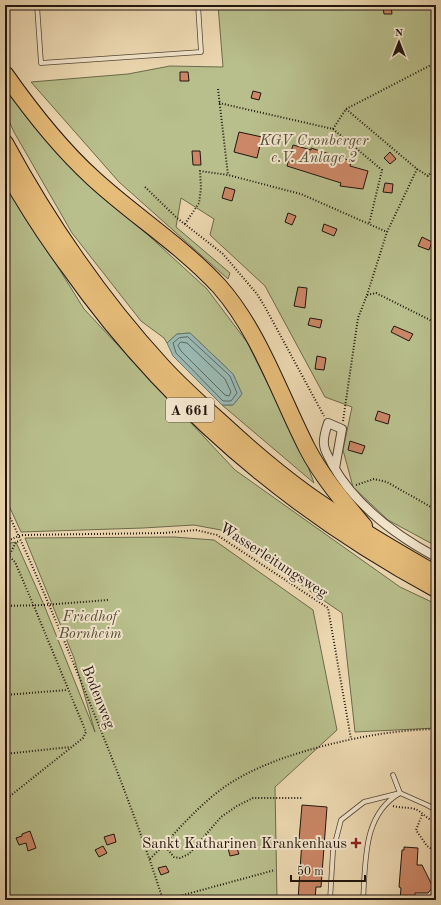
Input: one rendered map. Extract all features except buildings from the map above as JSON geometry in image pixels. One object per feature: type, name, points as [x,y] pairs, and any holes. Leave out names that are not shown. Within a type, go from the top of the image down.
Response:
[{"type":"highway","points":[[5,74],[43,125],[75,160],[115,197],[182,252],[223,292],[248,326],[308,449],[322,473],[340,497],[376,539]]},
{"type":"highway","name":"A 661","points":[[5,143],[30,187],[65,242],[120,316],[162,366],[195,399],[253,451],[284,476],[332,511],[436,574]]},
{"type":"highway","name":"A 661","points":[[5,168],[51,243],[80,284],[159,379],[216,435],[277,487],[322,519],[380,558],[436,589]]},
{"type":"street","points":[[334,468],[342,429],[328,423],[323,442],[325,450],[334,468],[348,487],[368,509],[385,524],[402,537],[436,557]]},
{"type":"lane","points":[[37,5],[41,63],[201,52],[198,5]]},
{"type":"lane","points":[[392,775],[400,793]]},
{"type":"lane","points":[[363,900],[368,838],[376,818],[387,801],[400,793]]},
{"type":"lane","points":[[330,900],[333,851],[342,820],[364,802],[400,793],[436,810]]},
{"type":"path","points":[[333,129],[346,109],[433,64]]},
{"type":"path","points":[[218,89],[228,175]]},
{"type":"path","points":[[219,103],[333,129],[382,170],[369,224]]},
{"type":"path","points":[[346,109],[428,176],[436,167]]},
{"type":"path","points":[[342,429],[358,318],[387,232],[417,168]]},
{"type":"path","points":[[185,224],[199,203],[201,188],[200,172],[228,175],[301,194],[387,232]]},
{"type":"path","points":[[145,187],[185,224],[223,254],[257,294],[328,423]]},
{"type":"path","points":[[367,295],[376,293],[436,323]]},
{"type":"path","points":[[348,487],[374,479],[387,482],[436,510]]},
{"type":"path","name":"Bodenweg","points":[[5,507],[49,604],[99,725],[164,900]]},
{"type":"path","name":"Wasserleitungsweg","points":[[5,542],[18,536],[164,533],[196,530],[217,535],[328,608],[351,739]]},
{"type":"path","points":[[5,557],[9,556],[16,542],[20,541]]},
{"type":"path","points":[[5,800],[83,738],[86,732],[15,562],[9,556]]},
{"type":"path","points":[[5,606],[108,600]]},
{"type":"path","points":[[5,695],[68,690]]},
{"type":"path","points":[[150,859],[196,811],[231,783],[259,767],[289,756],[351,739],[411,730],[436,729]]},
{"type":"path","points":[[5,754],[70,748]]},
{"type":"path","points":[[164,845],[174,857],[180,858],[189,854],[221,817],[237,806],[253,798],[303,798]]},
{"type":"path","points":[[387,801],[391,805],[399,808],[416,810],[428,820],[436,823]]},
{"type":"path","points":[[422,815],[416,830],[427,846],[436,848]]},
{"type":"path","points":[[164,900],[275,870]]},
{"type":"green space","name":"KGV Cronberger e.V. Anlage 2","points":[[218,5],[436,5],[436,546],[388,520],[353,487],[343,450],[352,407],[325,397],[265,286],[210,235],[214,219],[181,198],[176,227],[230,273],[228,279],[119,182],[31,82],[128,74],[170,66],[223,67]]},
{"type":"green space","points":[[5,86],[75,168],[207,289],[247,342],[306,461],[314,483],[222,405],[233,405],[242,394],[233,374],[190,333],[177,334],[167,343],[164,338],[141,321],[72,233],[14,132],[5,112]]},
{"type":"green space","points":[[5,182],[84,309],[235,470],[400,587],[436,604],[436,728],[355,732],[342,613],[221,530],[194,525],[21,532],[5,497]]},
{"type":"green space","name":"Friedhof Bornheim","points":[[174,537],[214,540],[313,610],[337,730],[275,787],[277,900],[5,900],[5,544],[16,542],[44,605],[95,732],[74,658],[25,538]]},
{"type":"water","points":[[190,333],[233,374],[242,394],[233,405],[222,405],[173,356],[167,343],[177,334]]},
{"type":"place","name":"Sankt Katharinen Krankenhaus","points":[[356,843]]}]
